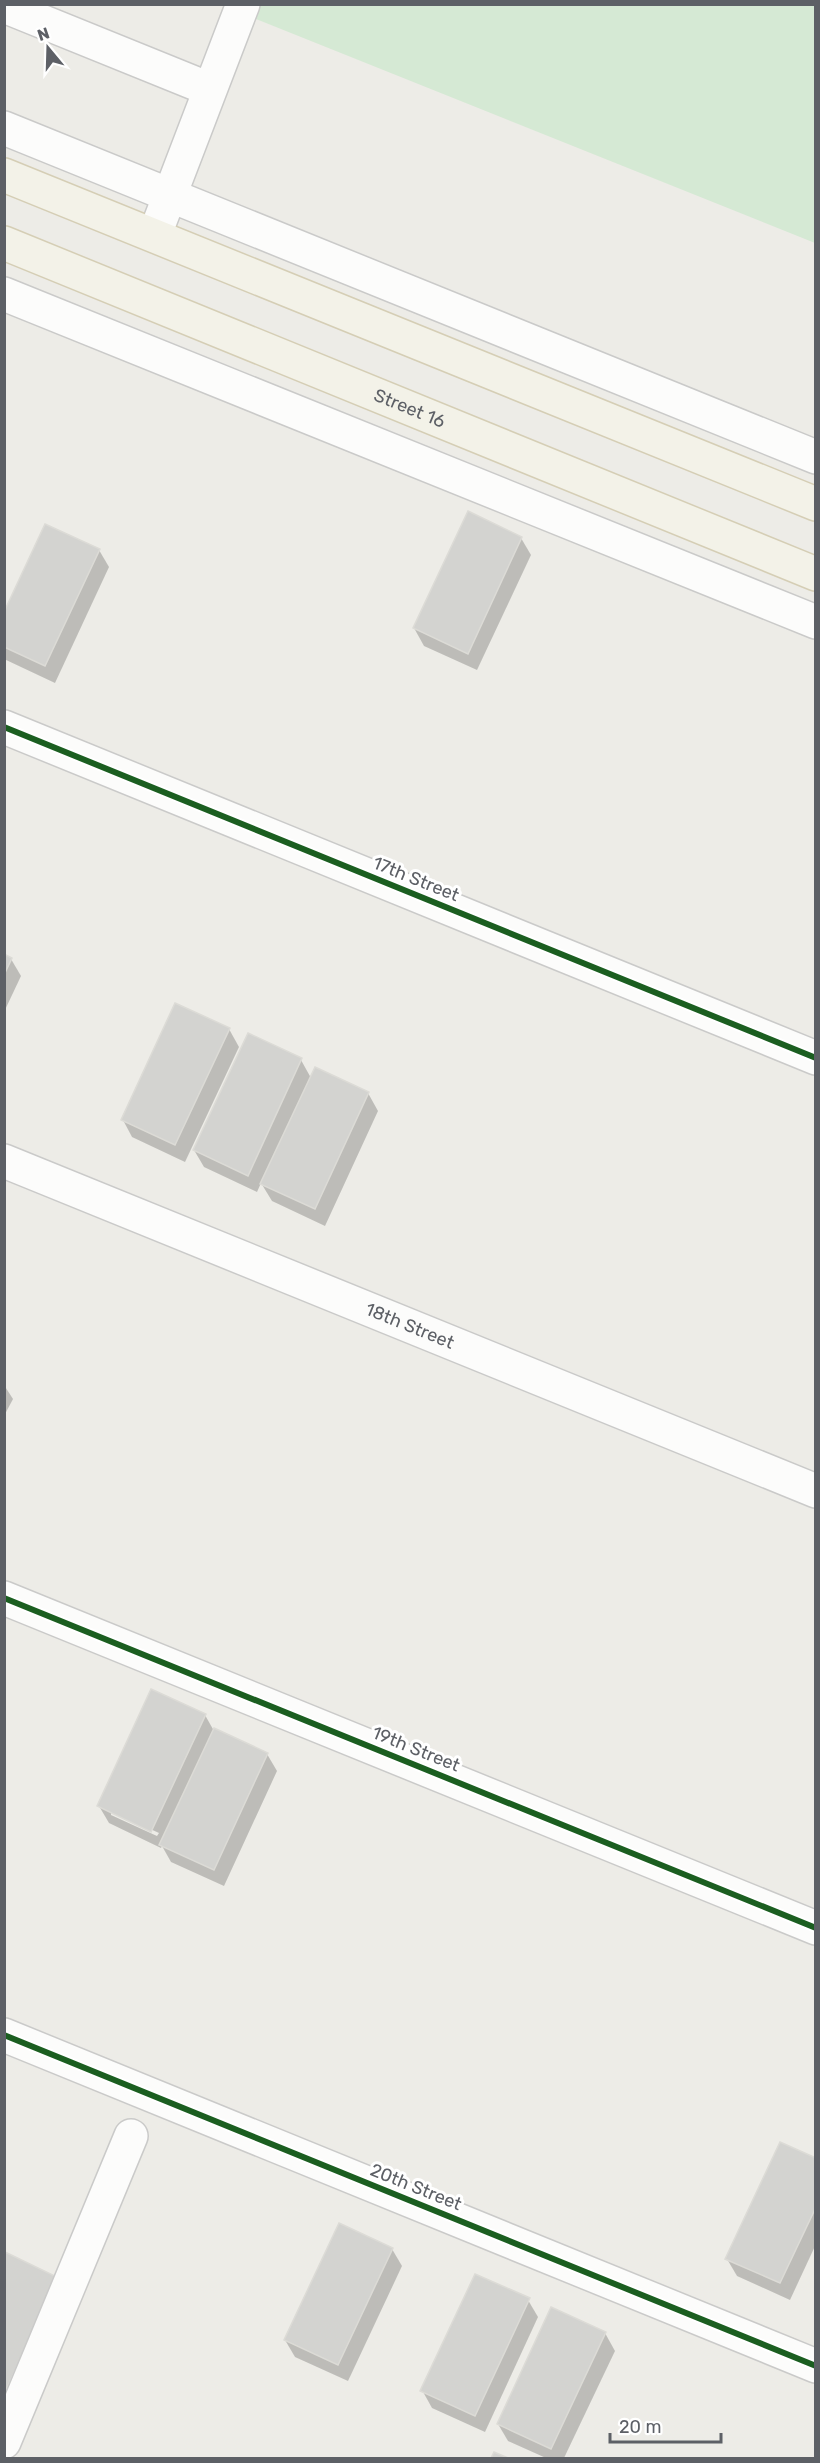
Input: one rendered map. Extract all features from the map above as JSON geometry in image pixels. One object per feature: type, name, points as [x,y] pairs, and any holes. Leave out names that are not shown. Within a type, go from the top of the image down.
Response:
[{"type":"main road","points":[[4,175],[155,234],[816,504]]},
{"type":"main road","name":"Street 16","points":[[4,243],[816,574]]},
{"type":"street","points":[[155,234],[243,4]]},
{"type":"street","points":[[4,6],[209,89]]},
{"type":"street","points":[[4,128],[172,194],[816,457]]},
{"type":"street","points":[[4,294],[816,622]]},
{"type":"street","name":"17th Street","points":[[4,727],[816,1058]]},
{"type":"street","name":"18th Street","points":[[4,1161],[816,1491]]},
{"type":"street","name":"19th Street","points":[[4,1599],[816,1928]]},
{"type":"street","name":"20th Street","points":[[4,2035],[816,2366]]},
{"type":"street","points":[[4,2442],[131,2136]]},
{"type":"green space","points":[[221,5],[815,5],[815,243],[256,19]]},
{"type":"building","points":[[468,511],[522,537],[468,654],[413,628]]},
{"type":"building","points":[[45,524],[100,549],[45,666],[4,647],[4,612]]},
{"type":"building","points":[[4,954],[12,958],[4,975]]},
{"type":"building","points":[[175,1003],[230,1028],[175,1145],[121,1120]]},
{"type":"building","points":[[248,1033],[302,1058],[248,1176],[193,1150]]},
{"type":"building","points":[[315,1067],[369,1092],[315,1209],[260,1184]]},
{"type":"building","points":[[151,1689],[206,1714],[151,1832],[97,1806]]},
{"type":"building","points":[[214,1728],[268,1753],[214,1870],[159,1845]]},
{"type":"building","points":[[780,2142],[816,2158],[816,2207],[780,2283],[725,2259]]},
{"type":"building","points":[[339,2223],[393,2248],[338,2365],[284,2340]]},
{"type":"building","points":[[5,2252],[59,2278],[4,2394]]},
{"type":"building","points":[[475,2274],[530,2298],[475,2416],[420,2391]]},
{"type":"building","points":[[551,2307],[606,2332],[551,2449],[497,2424]]},
{"type":"building","points":[[494,2452],[508,2458],[491,2458]]},
{"type":"cycle path","points":[[4,727],[816,1058]]},
{"type":"cycle path","points":[[4,1598],[816,1928]]},
{"type":"cycle path","points":[[4,2035],[816,2366]]}]
